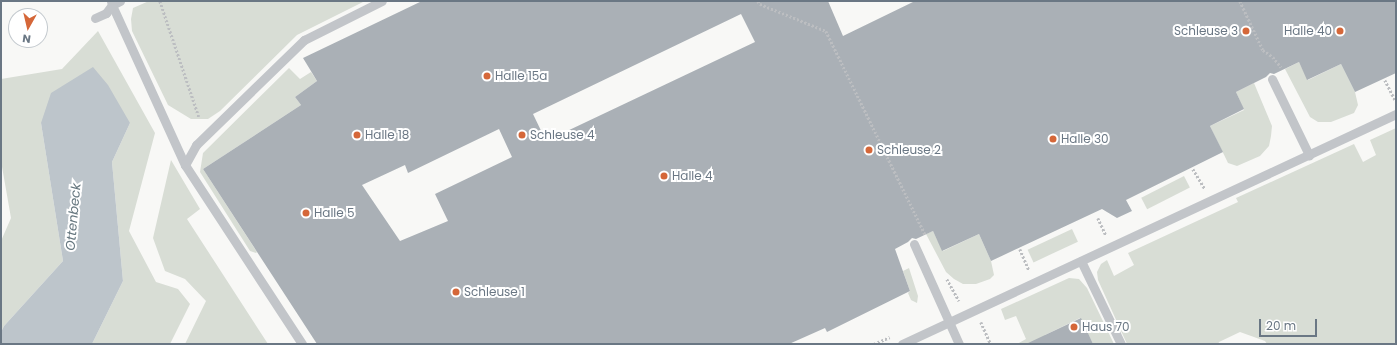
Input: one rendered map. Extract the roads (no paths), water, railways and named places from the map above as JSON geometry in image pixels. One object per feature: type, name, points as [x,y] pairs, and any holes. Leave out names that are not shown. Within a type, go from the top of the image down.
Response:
[{"type":"lane","points":[[185,165],[196,145],[304,40],[382,1]]},
{"type":"lane","points":[[114,2],[185,165],[302,344]]},
{"type":"lane","points":[[95,18],[106,13],[114,2]]},
{"type":"lane","points":[[1272,79],[1309,155]]},
{"type":"lane","points":[[902,344],[1396,114]]},
{"type":"lane","points":[[914,244],[948,323],[959,344]]},
{"type":"lane","points":[[1081,261],[1121,344]]},
{"type":"water","name":"Ottenbeck","points":[[93,67],[108,85],[130,123],[112,162],[123,281],[92,344],[1,344],[1,332],[4,326],[63,261],[41,123],[51,93]]},
{"type":"place","name":"Schleuse 3","points":[[1246,31]]},
{"type":"place","name":"Halle 40","points":[[1340,31]]},
{"type":"place","name":"Halle 15a","points":[[487,76]]},
{"type":"place","name":"Halle 18","points":[[357,135]]},
{"type":"place","name":"Schleuse 4","points":[[522,135]]},
{"type":"place","name":"Halle 30","points":[[1053,139]]},
{"type":"place","name":"Schleuse 2","points":[[869,150]]},
{"type":"place","name":"Halle 4","points":[[664,176]]},
{"type":"place","name":"Halle 5","points":[[306,213]]},
{"type":"place","name":"Schleuse 1","points":[[456,292]]},
{"type":"place","name":"Haus 70","points":[[1074,327]]}]
